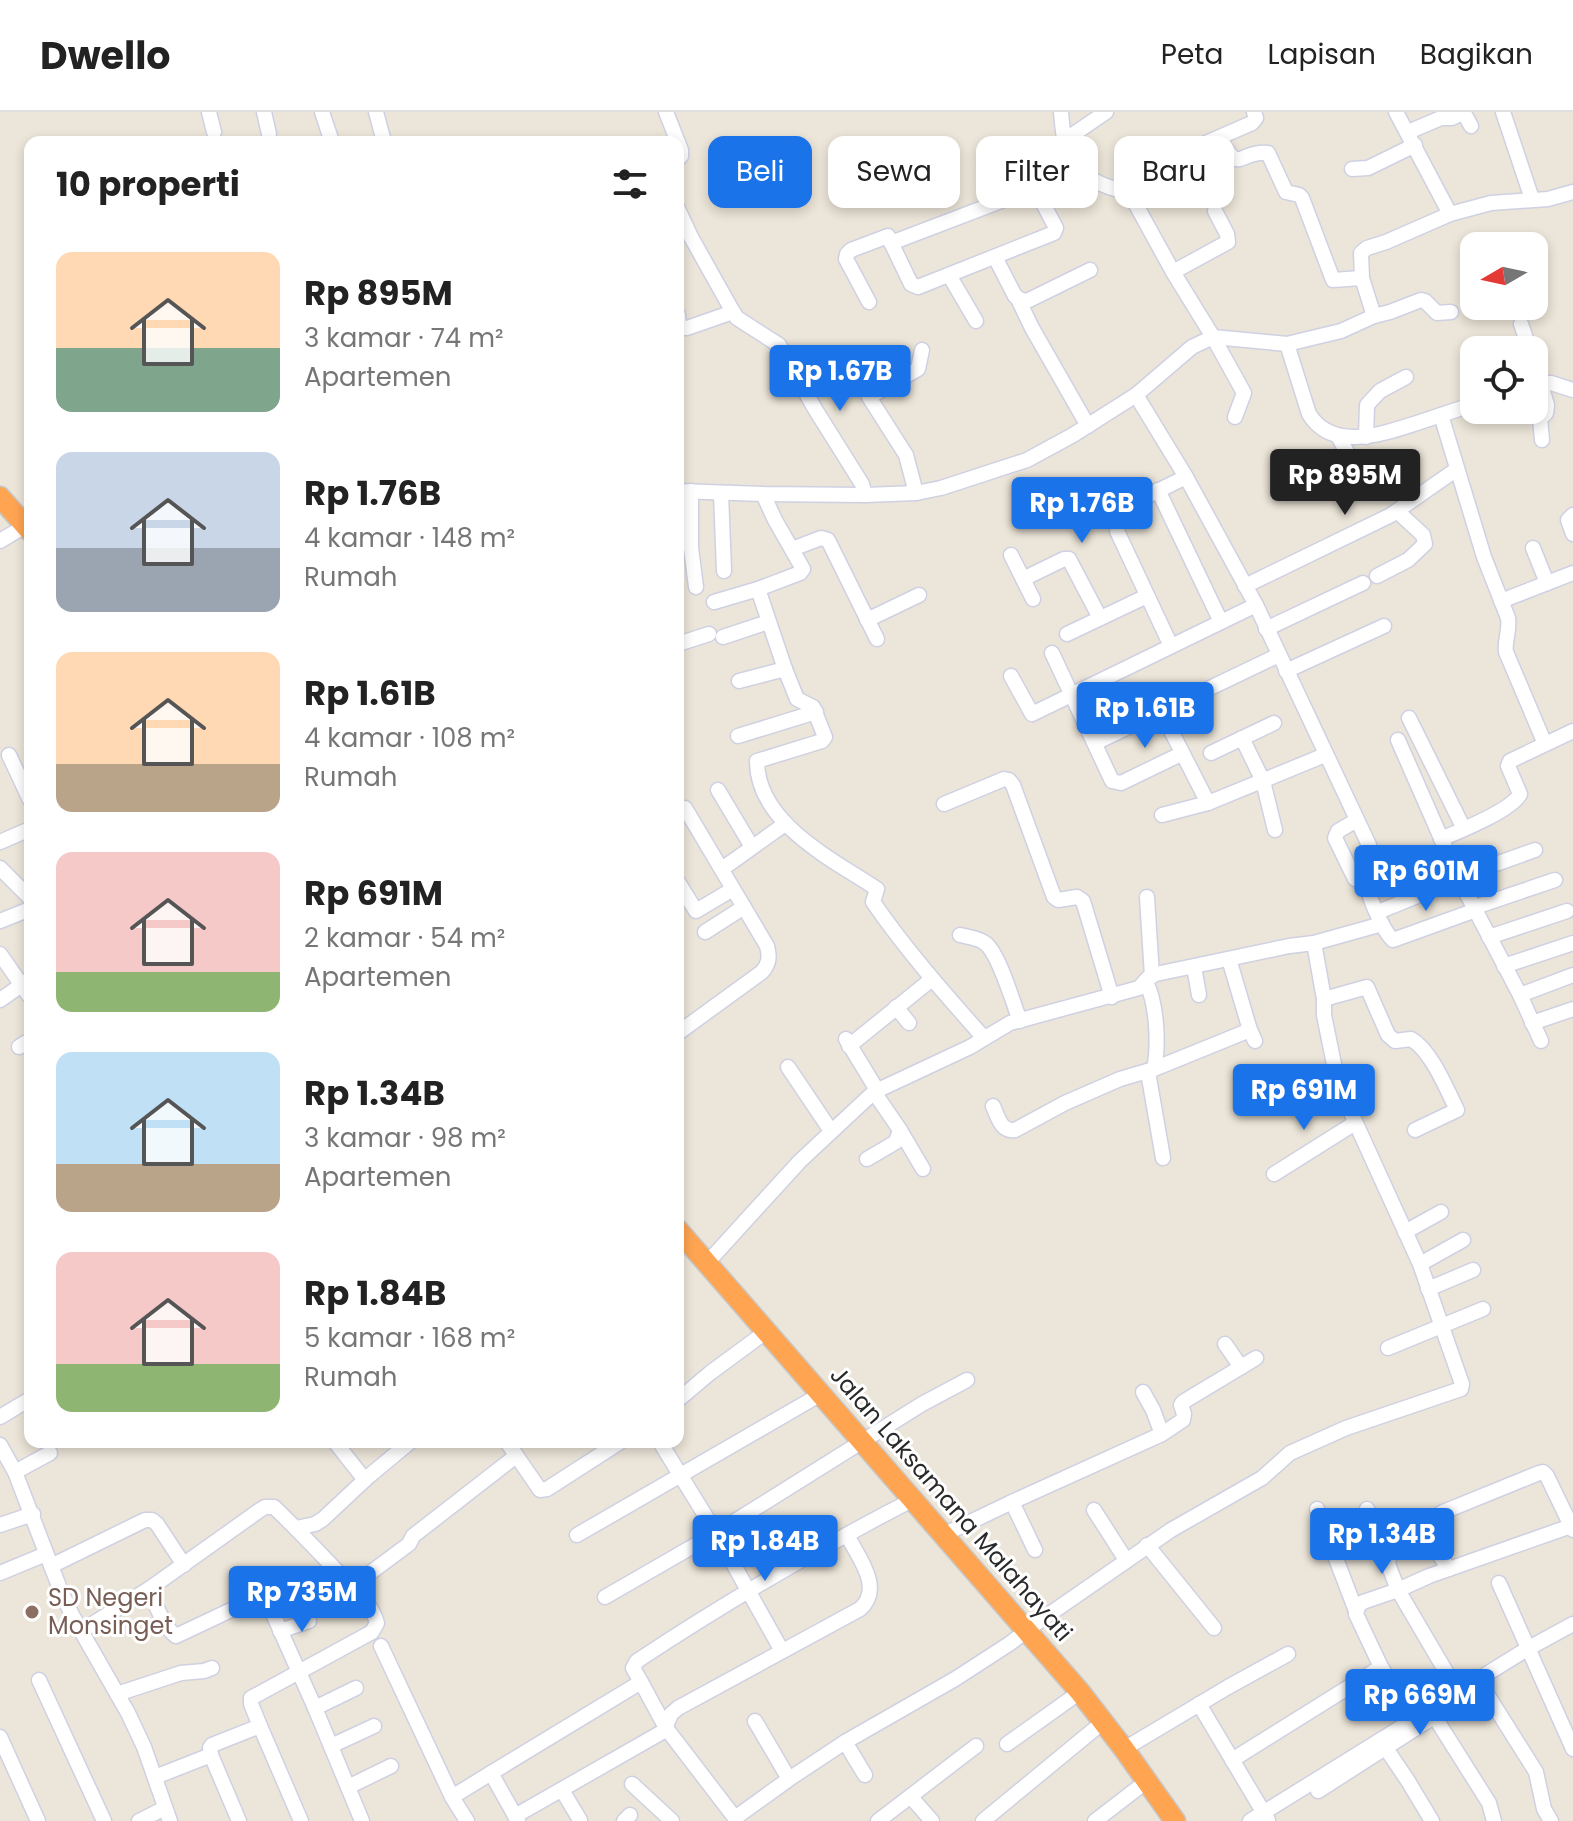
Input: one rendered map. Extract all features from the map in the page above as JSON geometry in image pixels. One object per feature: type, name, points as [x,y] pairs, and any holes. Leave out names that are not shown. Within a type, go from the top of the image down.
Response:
[{"type":"highway","points":[[0,497],[24,524]]},
{"type":"highway","name":"Jalan Laksamana Malahayati","points":[[684,1237],[1080,1692],[1175,1821]]},
{"type":"street","points":[[209,112],[214,132]]},
{"type":"street","points":[[264,112],[269,134]]},
{"type":"street","points":[[322,112],[330,136]]},
{"type":"street","points":[[376,112],[382,136]]},
{"type":"street","points":[[666,112],[675,136]]},
{"type":"street","points":[[1061,112],[1064,136]]},
{"type":"street","points":[[1071,136],[1106,112]]},
{"type":"street","points":[[1224,136],[1252,123],[1256,118],[1254,112]]},
{"type":"street","points":[[1396,112],[1450,214]]},
{"type":"street","points":[[1503,112],[1532,199]]},
{"type":"street","points":[[1352,169],[1368,168],[1441,118],[1452,118],[1462,113],[1471,126]]},
{"type":"street","points":[[1234,159],[1265,151],[1268,153],[1286,192],[1302,198],[1333,280],[1362,278]]},
{"type":"street","points":[[1374,316],[1362,278],[1362,251],[1450,214],[1491,203],[1548,199],[1573,192]]},
{"type":"street","points":[[891,243],[983,208]]},
{"type":"street","points":[[869,302],[846,259],[851,250],[888,236],[915,287],[1054,233],[1056,228],[1046,208]]},
{"type":"street","points":[[1138,208],[1244,393],[1235,417]]},
{"type":"street","points":[[1173,272],[1228,242],[1215,211]]},
{"type":"street","points":[[684,222],[737,318],[775,341],[862,484],[865,495]]},
{"type":"street","points":[[995,257],[1088,426]]},
{"type":"street","points":[[1018,299],[1029,300],[1090,270]]},
{"type":"street","points":[[949,275],[976,321]]},
{"type":"street","points":[[696,587],[684,491],[865,495],[916,493],[941,488],[1027,460],[1136,395],[1192,347],[1213,337],[1287,344],[1341,331],[1423,300],[1437,313],[1451,312]]},
{"type":"street","points":[[684,327],[733,312]]},
{"type":"street","points":[[1521,324],[1525,336]]},
{"type":"street","points":[[1287,344],[1309,414],[1323,429],[1338,436],[1366,437],[1385,433],[1460,409]]},
{"type":"street","points":[[916,493],[900,444],[869,397],[918,369],[922,350]]},
{"type":"street","points":[[1366,437],[1367,405],[1380,391],[1406,377]]},
{"type":"street","points":[[1548,383],[1573,390]]},
{"type":"street","points":[[1136,395],[1186,477],[1256,605],[1369,845]]},
{"type":"street","points":[[1441,415],[1484,557],[1509,627],[1506,652],[1545,744]]},
{"type":"street","points":[[1540,424],[1542,440]]},
{"type":"street","points":[[1338,436],[1363,481]]},
{"type":"street","points":[[1245,586],[1383,519],[1457,469]]},
{"type":"street","points":[[1137,501],[1186,477]]},
{"type":"street","points":[[1158,490],[1221,622]]},
{"type":"street","points":[[721,493],[724,571]]},
{"type":"street","points":[[714,602],[802,572],[802,566],[763,494]]},
{"type":"street","points":[[1377,576],[1408,560],[1425,544],[1423,535],[1397,511]]},
{"type":"street","points":[[1573,515],[1568,520],[1573,534]]},
{"type":"street","points":[[0,541],[24,531]]},
{"type":"street","points":[[1117,531],[1171,646]]},
{"type":"street","points":[[792,549],[821,538],[828,540],[877,639]]},
{"type":"street","points":[[1533,548],[1547,583]]},
{"type":"street","points":[[1011,555],[1033,599]]},
{"type":"street","points":[[1023,579],[1069,559],[1100,618]]},
{"type":"street","points":[[1501,601],[1573,573]]},
{"type":"street","points":[[1266,629],[1363,583]]},
{"type":"street","points":[[758,589],[797,699],[813,707],[825,734],[824,739],[757,761],[759,780],[769,801],[785,824],[877,889],[873,902],[932,979],[984,1038]]},
{"type":"street","points":[[867,620],[919,595]]},
{"type":"street","points":[[1067,634],[1147,596]]},
{"type":"street","points":[[1011,676],[1030,714],[1256,605]]},
{"type":"street","points":[[684,643],[768,622]]},
{"type":"street","points":[[1286,671],[1384,626]]},
{"type":"street","points":[[1052,653],[1112,781],[1118,784],[1181,754]]},
{"type":"street","points":[[1095,743],[1279,655]]},
{"type":"street","points":[[739,681],[785,669]]},
{"type":"street","points":[[1161,711],[1208,803]]},
{"type":"street","points":[[738,736],[816,712]]},
{"type":"street","points":[[1409,718],[1464,829]]},
{"type":"street","points":[[1211,753],[1274,723]]},
{"type":"street","points":[[1366,883],[1372,877],[1443,844],[1518,799],[1519,790],[1508,766],[1510,761],[1573,731]]},
{"type":"street","points":[[1242,738],[1263,781],[1275,830]]},
{"type":"street","points":[[1398,740],[1459,878],[1541,1041]]},
{"type":"street","points":[[9,755],[24,787]]},
{"type":"street","points":[[1162,815],[1208,803],[1325,755]]},
{"type":"street","points":[[944,804],[1004,779],[1009,780],[1054,897],[1058,900],[1077,897],[1083,901],[1112,997]]},
{"type":"street","points":[[718,790],[752,847]]},
{"type":"street","points":[[684,1029],[766,968],[769,958],[767,946],[685,808]]},
{"type":"street","points":[[1357,820],[1338,831],[1335,838],[1355,879],[1366,883],[1393,940],[1555,880]]},
{"type":"street","points":[[722,869],[785,824]]},
{"type":"street","points":[[0,842],[24,832]]},
{"type":"street","points":[[707,1263],[800,1161],[875,1091],[970,1047],[1010,1023],[1112,997],[1139,988],[1149,979],[1194,967],[1314,943],[1380,918],[1459,878],[1535,850]]},
{"type":"street","points":[[0,868],[24,892]]},
{"type":"street","points":[[684,892],[695,911],[733,889]]},
{"type":"street","points":[[1147,897],[1149,979],[1157,1051],[1151,1070],[1163,1158]]},
{"type":"street","points":[[705,932],[744,907]]},
{"type":"street","points":[[0,921],[24,911]]},
{"type":"street","points":[[1489,937],[1567,911]]},
{"type":"street","points":[[960,935],[984,941],[991,948],[1020,1021]]},
{"type":"street","points":[[912,1500],[712,1611],[634,1663],[633,1668],[666,1728],[735,1820],[845,1742],[955,1679],[1147,1545],[1262,1478],[1290,1453],[1346,1428],[1459,1391],[1462,1384],[1420,1264],[1338,1084],[1314,943]]},
{"type":"street","points":[[1504,966],[1573,943]]},
{"type":"street","points":[[0,954],[24,983]]},
{"type":"street","points":[[993,1106],[1005,1129],[1015,1130],[1065,1103],[1120,1079],[1252,1036],[1229,959]]},
{"type":"street","points":[[1194,967],[1199,995]]},
{"type":"street","points":[[1520,995],[1573,975]]},
{"type":"street","points":[[923,1169],[847,1042],[932,979]]},
{"type":"street","points":[[1324,999],[1367,987],[1388,1035],[1395,1041],[1411,1039],[1423,1048],[1457,1110],[1415,1130]]},
{"type":"street","points":[[0,1000],[24,988]]},
{"type":"street","points":[[896,1007],[909,1023]]},
{"type":"street","points":[[1532,1023],[1573,1009]]},
{"type":"street","points":[[788,1067],[831,1131]]},
{"type":"street","points":[[1274,1174],[1355,1123]]},
{"type":"street","points":[[867,1159],[896,1142],[900,1130]]},
{"type":"street","points":[[1405,1232],[1441,1212]]},
{"type":"street","points":[[1420,1264],[1463,1240]]},
{"type":"street","points":[[1428,1289],[1473,1270]]},
{"type":"street","points":[[1388,1348],[1483,1309]]},
{"type":"street","points":[[684,1395],[767,1331]]},
{"type":"street","points":[[1225,1344],[1241,1367]]},
{"type":"street","points":[[943,1535],[1162,1434],[1183,1420],[1183,1402],[1256,1358]]},
{"type":"street","points":[[605,1597],[716,1533],[922,1404],[967,1380]]},
{"type":"street","points":[[1143,1392],[1162,1434]]},
{"type":"street","points":[[577,1535],[821,1394]]},
{"type":"street","points":[[0,1417],[24,1403]]},
{"type":"street","points":[[0,1445],[33,1514],[60,1589],[144,1747],[167,1815],[139,1821]]},
{"type":"street","points":[[340,1448],[365,1480]]},
{"type":"street","points":[[297,1528],[323,1519],[403,1448]]},
{"type":"street","points":[[511,1448],[538,1489],[544,1490],[610,1448]]},
{"type":"street","points":[[664,1448],[782,1651]]},
{"type":"street","points":[[15,1472],[50,1453]]},
{"type":"street","points":[[364,1573],[405,1537],[413,1536],[516,1456]]},
{"type":"street","points":[[1356,1611],[1360,1604],[1449,1569],[1572,1528],[1547,1476],[1539,1473],[1434,1517],[1428,1530],[1449,1569]]},
{"type":"street","points":[[1012,1502],[1035,1550]]},
{"type":"street","points":[[81,1631],[149,1589],[265,1507],[274,1507],[362,1598],[375,1615],[377,1623],[372,1632],[251,1698],[301,1821]]},
{"type":"street","points":[[1317,1509],[1381,1667],[1413,1719]]},
{"type":"street","points":[[1367,1509],[1390,1553],[1388,1564],[1398,1590],[1460,1696]]},
{"type":"street","points":[[1094,1510],[1126,1560]]},
{"type":"street","points":[[0,1525],[33,1514]]},
{"type":"street","points":[[0,1573],[49,1560],[145,1520],[157,1524],[184,1565]]},
{"type":"street","points":[[491,1773],[517,1819],[666,1728],[671,1714],[678,1708],[860,1609],[866,1604],[870,1580],[847,1535]]},
{"type":"street","points":[[1147,1545],[1214,1628]]},
{"type":"street","points":[[1499,1583],[1572,1743]]},
{"type":"street","points":[[149,1589],[172,1635],[176,1636],[258,1598],[264,1599],[315,1708],[362,1821]]},
{"type":"street","points":[[280,1631],[309,1621]]},
{"type":"street","points":[[1250,1821],[1266,1818],[1573,1624]]},
{"type":"street","points":[[1529,1653],[1573,1634]]},
{"type":"street","points":[[381,1646],[452,1797],[467,1821]]},
{"type":"street","points":[[1124,1749],[1288,1654]]},
{"type":"street","points":[[1232,1760],[1381,1667]]},
{"type":"street","points":[[117,1694],[181,1673],[212,1668]]},
{"type":"street","points":[[39,1680],[104,1821]]},
{"type":"street","points":[[452,1797],[641,1682]]},
{"type":"street","points":[[1480,1683],[1536,1772],[1544,1809],[1551,1821]]},
{"type":"street","points":[[315,1708],[356,1688]]},
{"type":"street","points":[[1007,1744],[1080,1692]]},
{"type":"street","points":[[1199,1704],[1266,1818]]},
{"type":"street","points":[[1383,1745],[1413,1719],[1432,1713]]},
{"type":"street","points":[[1432,1713],[1489,1803],[1494,1821]]},
{"type":"street","points":[[755,1721],[789,1779]]},
{"type":"street","points":[[983,1821],[1103,1722]]},
{"type":"street","points":[[239,1821],[210,1748],[260,1726]]},
{"type":"street","points":[[331,1746],[374,1726]]},
{"type":"street","points":[[0,1737],[38,1821]]},
{"type":"street","points":[[845,1742],[865,1775]]},
{"type":"street","points":[[1383,1745],[1432,1821]]},
{"type":"street","points":[[878,1821],[976,1746]]},
{"type":"street","points":[[155,1777],[211,1755]]},
{"type":"street","points":[[348,1787],[391,1766]]},
{"type":"street","points":[[1095,1821],[1147,1781]]},
{"type":"street","points":[[632,1784],[672,1821]]},
{"type":"street","points":[[562,1790],[580,1820]]},
{"type":"street","points":[[911,1797],[932,1821]]},
{"type":"place","name":"SD Negeri Monsinget","points":[[32,1612]]}]
